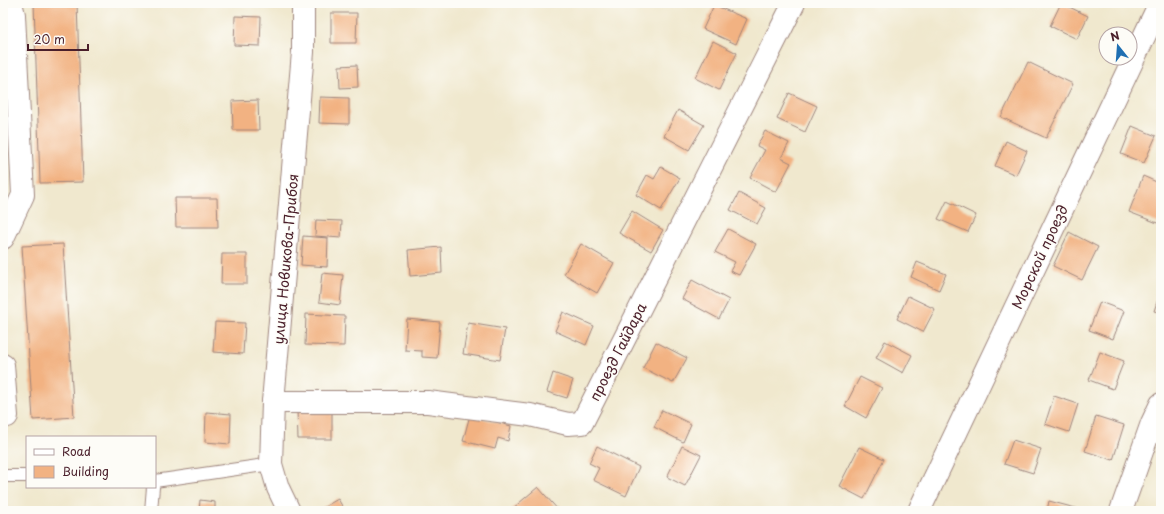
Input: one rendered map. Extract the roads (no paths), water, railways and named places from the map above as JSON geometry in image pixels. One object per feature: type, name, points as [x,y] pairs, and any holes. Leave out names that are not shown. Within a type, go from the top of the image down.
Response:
[{"type":"street","points":[[3,238],[23,195],[14,15],[11,3]]},
{"type":"street","name":"улица Новикова-Прибоя","points":[[289,511],[278,488],[271,464],[273,402],[303,52],[304,3]]},
{"type":"street","name":"проезд Гайдара","points":[[273,402],[428,402],[530,414],[568,424],[582,423],[794,3]]},
{"type":"street","name":"Морской проезд","points":[[919,511],[1160,3]]},
{"type":"street","points":[[3,364],[7,416]]},
{"type":"street","points":[[1121,511],[1152,423],[1161,404]]},
{"type":"lane","points":[[156,481],[271,464]]},
{"type":"lane","points":[[3,476],[26,476]]},
{"type":"lane","points":[[151,511],[152,488]]}]
